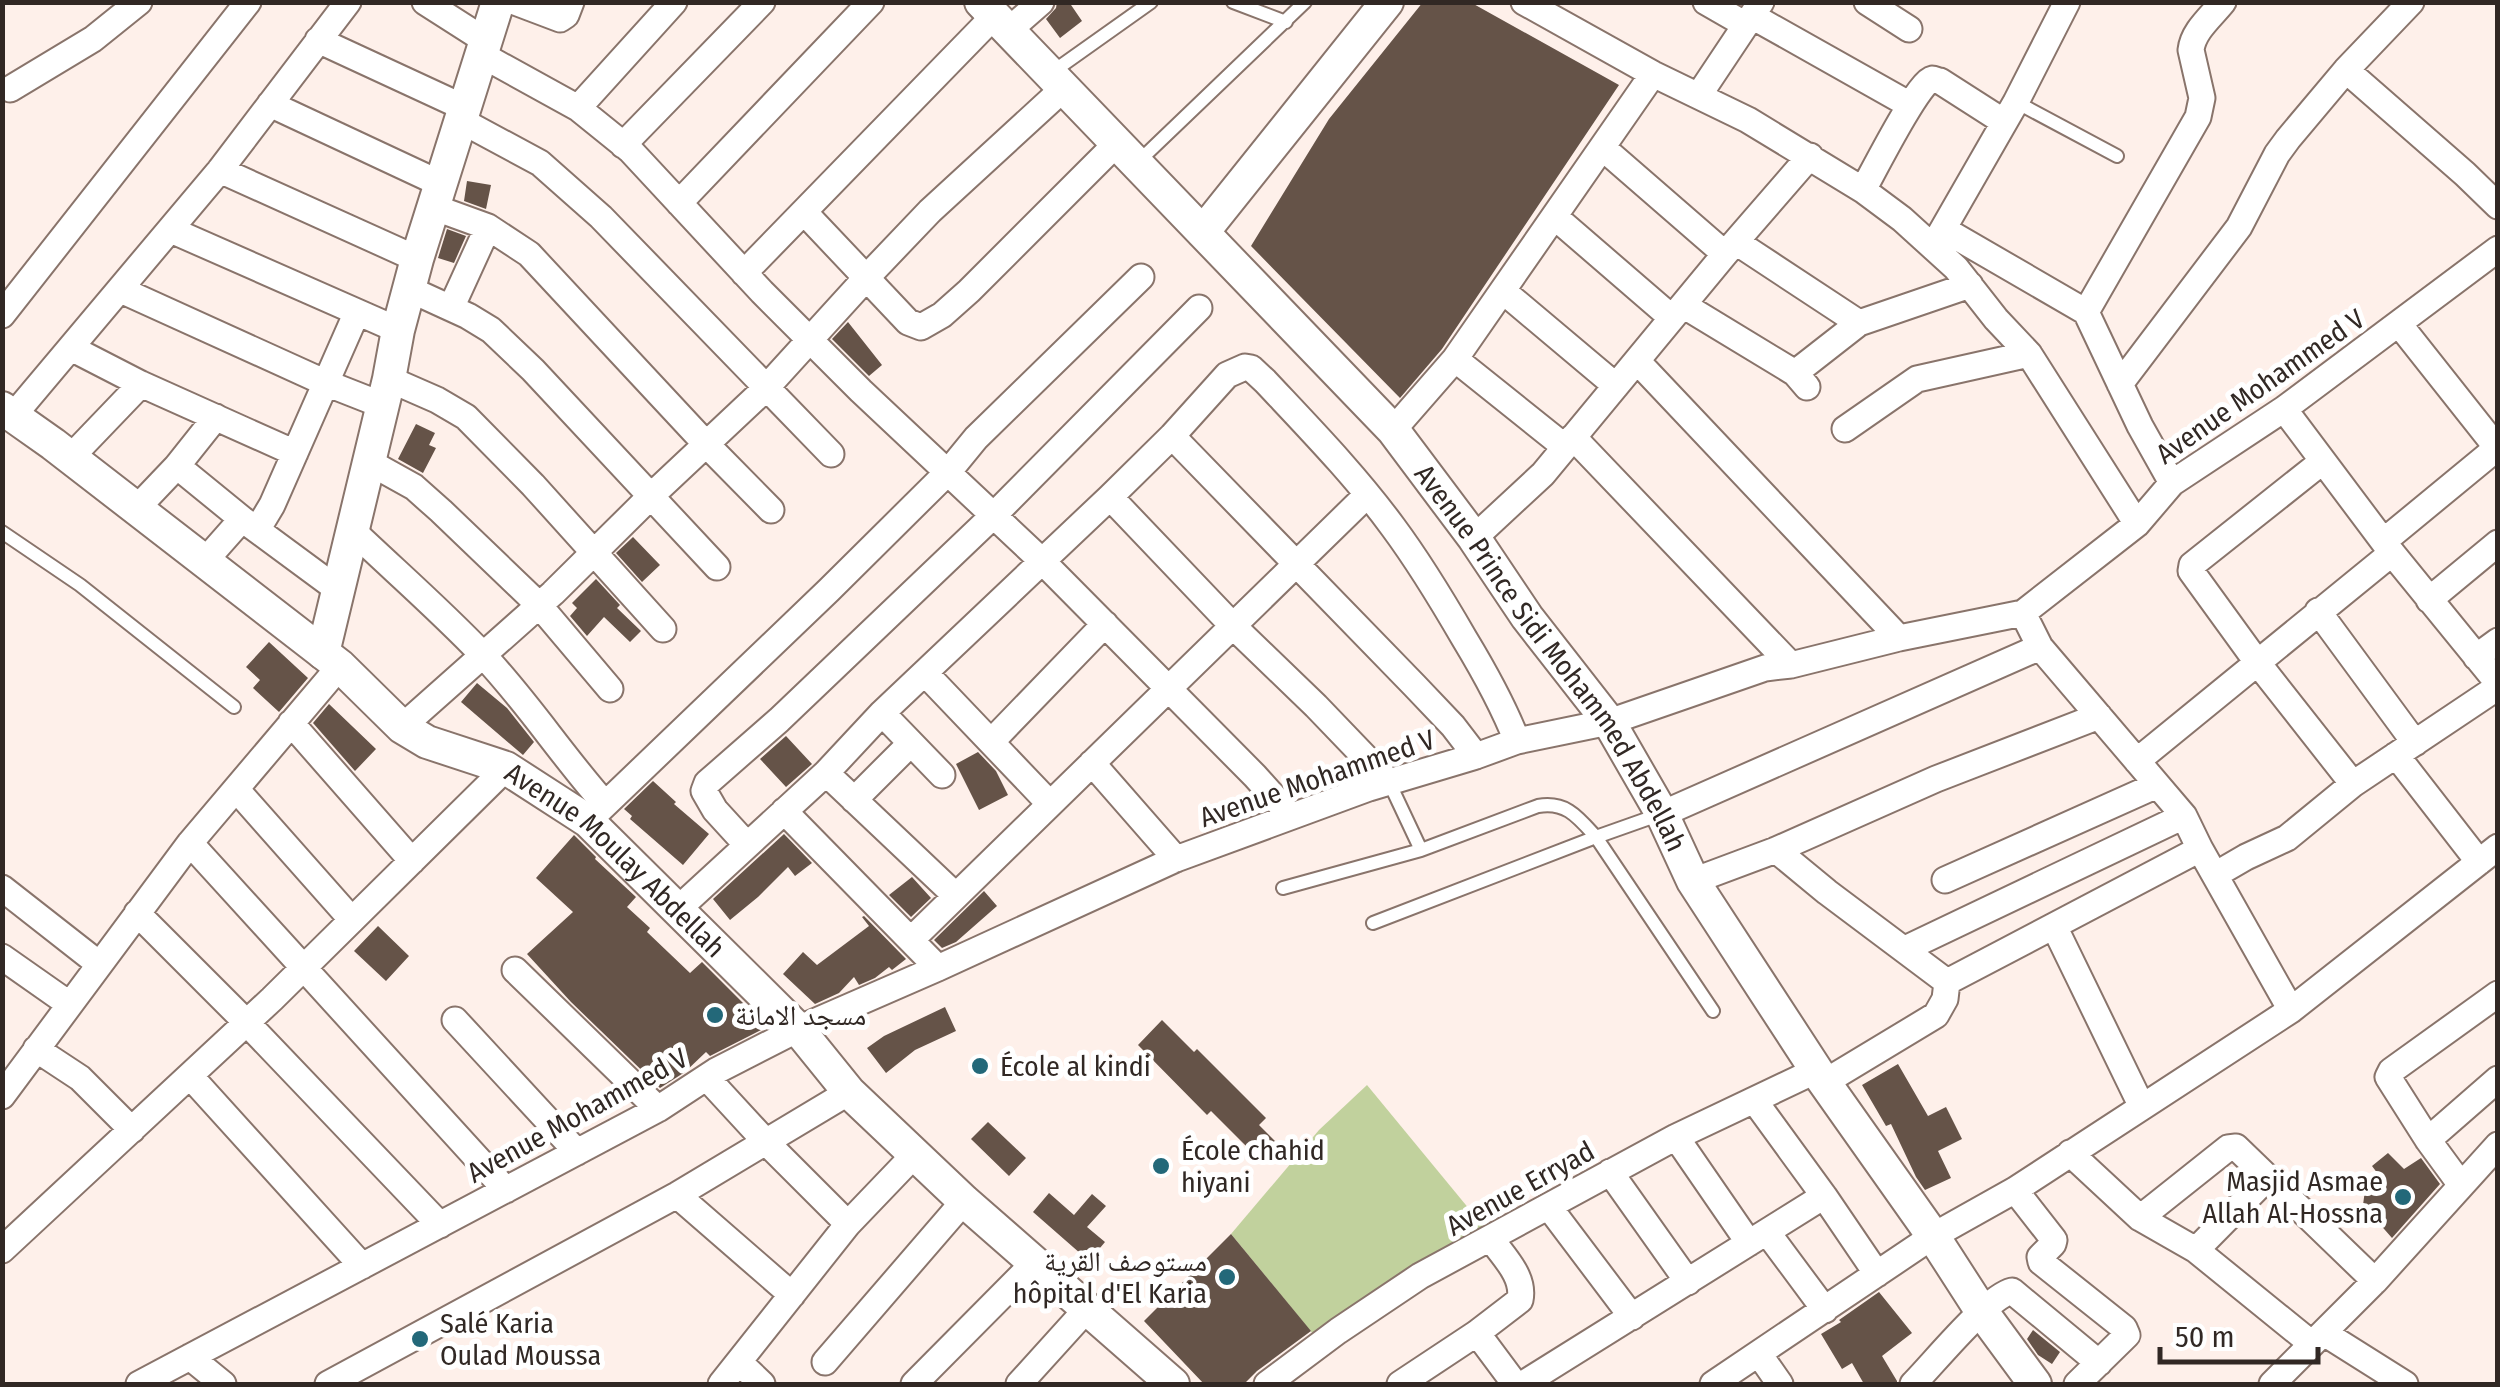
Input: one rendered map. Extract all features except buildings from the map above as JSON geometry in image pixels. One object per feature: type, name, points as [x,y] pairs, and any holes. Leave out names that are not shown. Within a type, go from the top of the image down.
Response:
[{"type":"street","points":[[10,89],[93,39],[139,2]]},
{"type":"street","points":[[2,315],[248,2]]},
{"type":"street","points":[[8,412],[71,348],[171,230],[348,2]]},
{"type":"street","points":[[425,2],[484,48],[578,108],[623,145],[861,391],[995,514],[1290,815]]},
{"type":"street","points":[[2,1096],[11,1066],[36,1049],[190,843],[291,723],[331,659],[337,589],[398,330],[436,195],[498,2]]},
{"type":"street","points":[[516,2],[560,19],[571,2]]},
{"type":"street","points":[[578,108],[674,2]]},
{"type":"street","points":[[623,145],[762,2]]},
{"type":"street","points":[[679,204],[872,2]]},
{"type":"street","points":[[744,273],[995,16],[1040,2]]},
{"type":"street","points":[[1202,232],[1388,2]]},
{"type":"street","points":[[1524,2],[1653,74],[1748,120],[1939,238],[2086,312],[2172,483]]},
{"type":"street","points":[[1706,2],[1753,14],[1910,105]]},
{"type":"street","points":[[1866,2],[1909,29]]},
{"type":"street","points":[[1939,238],[2068,2]]},
{"type":"street","points":[[2086,312],[2198,116],[2202,98],[2191,43],[2222,2]]},
{"type":"street","points":[[2120,384],[2232,236],[2277,154],[2346,70],[2411,2]]},
{"type":"street","points":[[1700,95],[1753,14]]},
{"type":"street","name":"Avenue Prince Sidi Mohammed Abdellah","points":[[995,16],[1394,430],[1527,617],[1609,722],[1662,814],[1694,882],[1821,1076],[2035,1384]]},
{"type":"street","points":[[318,40],[464,114],[540,163],[601,217],[831,454]]},
{"type":"street","points":[[2346,70],[2498,206]]},
{"type":"street","points":[[1394,430],[1455,359],[1653,74]]},
{"type":"street","points":[[402,727],[539,605],[766,388],[1057,80]]},
{"type":"street","points":[[1863,190],[1910,105],[1929,80],[2010,112]]},
{"type":"street","points":[[270,104],[436,195],[529,254],[770,510]]},
{"type":"street","points":[[1603,148],[1730,248],[1859,323]]},
{"type":"street","points":[[804,212],[908,322],[927,326],[1127,153]]},
{"type":"street","points":[[1474,538],[1542,474],[1810,156]]},
{"type":"street","points":[[220,170],[413,274],[450,308],[491,330],[717,567]]},
{"type":"street","points":[[1554,218],[1678,311],[1801,380],[1859,323],[1970,285]]},
{"type":"street","points":[[450,308],[488,227]]},
{"type":"street","points":[[171,230],[398,330]]},
{"type":"street","points":[[1939,238],[1996,319],[2030,354],[2136,524]]},
{"type":"street","name":"Avenue Mohammed V","points":[[140,1384],[658,1109],[798,1029],[1176,859],[1389,782],[1517,741],[1609,722],[1765,668],[1791,666],[2023,612],[2136,524],[2172,483],[2284,409],[2498,250]]},
{"type":"street","points":[[352,530],[483,655],[544,726],[582,778],[597,813],[829,590],[949,471],[976,438],[1141,277]]},
{"type":"street","points":[[120,290],[326,383],[436,400],[466,417],[663,629]]},
{"type":"street","points":[[1503,291],[1616,386]]},
{"type":"street","points":[[747,844],[710,804],[704,791],[707,783],[779,720],[995,514],[1200,308]]},
{"type":"street","points":[[204,562],[272,505],[357,312]]},
{"type":"street","points":[[2137,761],[2318,611],[2497,449],[2399,324]]},
{"type":"street","points":[[71,348],[294,453]]},
{"type":"street","points":[[1845,428],[1917,378],[2030,354]]},
{"type":"street","points":[[1455,359],[1569,442],[1791,666]]},
{"type":"street","points":[[1636,360],[1899,638]]},
{"type":"street","points":[[677,910],[826,773],[882,713],[1110,497],[1236,370],[1251,368],[1279,396],[1393,527],[1486,674],[1517,741]]},
{"type":"street","points":[[71,458],[141,384]]},
{"type":"street","points":[[2216,875],[2298,830],[2353,784],[2498,685],[2284,409]]},
{"type":"street","name":"Avenue Moulay Abdellah","points":[[8,412],[331,659],[402,727],[426,742],[506,768],[597,813],[677,910],[798,1029],[849,1092],[1172,1384]]},
{"type":"street","points":[[137,508],[216,417]]},
{"type":"street","points":[[1172,436],[1453,726],[1476,756]]},
{"type":"street","points":[[2323,460],[2191,567],[2193,576],[2257,662],[2353,784]]},
{"type":"street","points":[[368,462],[414,487],[539,605],[610,689]]},
{"type":"street","points":[[177,466],[337,589]]},
{"type":"street","points":[[912,939],[1367,494]]},
{"type":"street","points":[[1110,497],[1389,782]]},
{"type":"street","points":[[2429,600],[2498,543]]},
{"type":"street","points":[[1721,1382],[1934,1236],[2015,1190],[2292,1010],[2488,854],[2406,749],[2318,611]]},
{"type":"street","points":[[2023,612],[2040,646],[2184,816],[2292,1010]]},
{"type":"street","points":[[991,742],[1105,624]]},
{"type":"street","points":[[2476,658],[2498,641]]},
{"type":"street","points":[[1662,814],[2040,646]]},
{"type":"street","points":[[925,673],[1050,804]]},
{"type":"street","points":[[882,713],[942,775]]},
{"type":"street","points":[[1694,882],[1936,779],[2099,716]]},
{"type":"street","points":[[291,723],[412,862]]},
{"type":"street","points":[[854,800],[911,743]]},
{"type":"street","points":[[1092,762],[1176,859]]},
{"type":"street","points":[[2,1250],[303,969],[506,768]]},
{"type":"street","points":[[826,773],[956,896]]},
{"type":"street","points":[[1944,880],[2157,785]]},
{"type":"street","points":[[236,789],[352,920]]},
{"type":"street","points":[[784,810],[938,968]]},
{"type":"street","points":[[1905,949],[2184,816]]},
{"type":"street","points":[[190,843],[506,1190]]},
{"type":"street","points":[[1776,850],[1948,982],[2200,849]]},
{"type":"street","points":[[2,888],[98,964]]},
{"type":"street","points":[[137,913],[440,1225]]},
{"type":"street","points":[[2054,926],[2142,1107]]},
{"type":"street","points":[[2,956],[69,1004]]},
{"type":"street","points":[[514,970],[658,1109]]},
{"type":"street","name":"Avenue Erryad","points":[[1267,1384],[1420,1276],[1676,1137],[1754,1100],[1821,1076],[1936,1015],[1946,1000],[1948,982]]},
{"type":"street","points":[[2462,1184],[2428,1140],[2388,1076],[2498,994]]},
{"type":"street","points":[[454,1020],[577,1152]]},
{"type":"street","points":[[36,1049],[80,1078],[132,1130]]},
{"type":"street","points":[[190,1076],[362,1266]]},
{"type":"street","points":[[707,1078],[848,1224]]},
{"type":"street","points":[[2428,1140],[2498,1079]]},
{"type":"street","points":[[328,1384],[677,1195],[849,1092]]},
{"type":"street","points":[[1754,1100],[1877,1274]]},
{"type":"street","points":[[1676,1137],[1758,1238],[1825,1310]]},
{"type":"street","points":[[2272,1384],[2375,1281],[2498,1144]]},
{"type":"street","points":[[2140,1218],[2228,1148],[2236,1147],[2375,1281]]},
{"type":"street","points":[[721,1384],[848,1224],[916,1153]]},
{"type":"street","points":[[2070,1153],[2140,1218],[2196,1250],[2318,1338],[2405,1384]]},
{"type":"street","points":[[1610,1172],[1688,1282]]},
{"type":"street","points":[[2196,1250],[2266,1178]]},
{"type":"street","points":[[2015,1190],[2053,1238],[2053,1244],[2040,1257],[2041,1262],[2126,1330],[2126,1336],[2078,1384]]},
{"type":"street","points":[[677,1195],[792,1296]]},
{"type":"street","points":[[1523,1384],[1824,1196]]},
{"type":"street","points":[[825,1362],[964,1200]]},
{"type":"street","points":[[1550,1207],[1632,1317]]},
{"type":"street","points":[[1400,1384],[1516,1303],[1522,1293],[1519,1278],[1491,1238]]},
{"type":"street","points":[[914,1384],[1035,1262]]},
{"type":"street","points":[[1913,1384],[2004,1293],[2016,1292],[2099,1363]]},
{"type":"street","points":[[1019,1384],[1086,1310]]},
{"type":"street","points":[[1477,1333],[1515,1384]]},
{"type":"street","points":[[1758,1354],[1780,1384]]},
{"type":"street","points":[[190,1358],[223,1384]]},
{"type":"street","points":[[739,1362],[762,1384]]},
{"type":"lane","points":[[1057,80],[1152,2]]},
{"type":"lane","points":[[1232,2],[1286,22]]},
{"type":"lane","points":[[1127,153],[1306,2]]},
{"type":"lane","points":[[2010,112],[2117,156]]},
{"type":"lane","points":[[2,532],[80,585],[234,706]]},
{"type":"lane","points":[[1389,782],[1421,850]]},
{"type":"lane","points":[[1283,888],[1421,850],[1538,806],[1553,804],[1578,816],[1596,836],[1713,1011]]},
{"type":"lane","points":[[1373,923],[1662,814]]},
{"type":"green space","points":[[1367,1085],[1484,1227],[1313,1334],[1231,1234],[1319,1130]]},
{"type":"place","name":"مسجد الامانة","points":[[715,1015]]},
{"type":"place","name":"École al kindi","points":[[980,1066]]},
{"type":"place","name":"École chahid hiyani","points":[[1161,1166]]},
{"type":"place","name":"Masjid Asmae Allah Al-Hossna","points":[[2403,1197]]},
{"type":"place","name":"مستوصف القرية hôpital d'El Karia","points":[[1227,1277]]},
{"type":"place","name":"Salé Karia Oulad Moussa","points":[[420,1339]]}]
